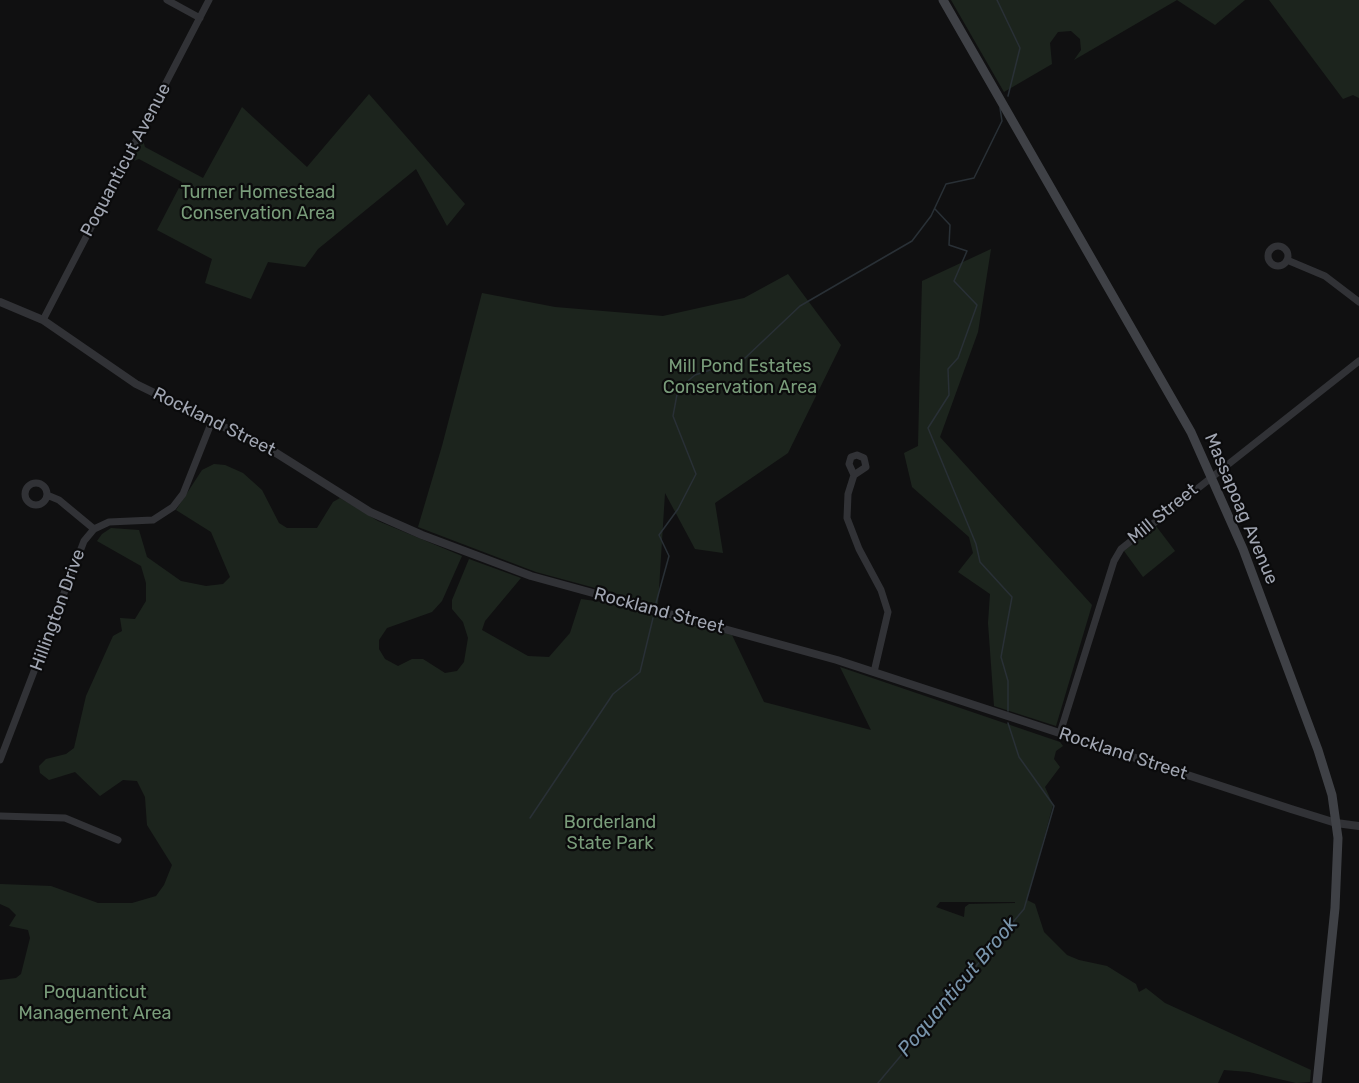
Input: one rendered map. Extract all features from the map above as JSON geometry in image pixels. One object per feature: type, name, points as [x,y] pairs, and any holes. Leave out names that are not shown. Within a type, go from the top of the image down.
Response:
[{"type":"main road","name":"Massapoag Avenue","points":[[943,0],[1191,432],[1243,549],[1318,750],[1332,795],[1336,823],[1335,908],[1317,1083]]},
{"type":"street","points":[[167,0],[200,18]]},
{"type":"street","name":"Poquanticut Avenue","points":[[44,320],[209,0]]},
{"type":"street","points":[[1287,260],[1325,276],[1359,302]]},
{"type":"street","name":"Rockland Street","points":[[0,302],[44,320],[116,372],[273,451],[395,524],[526,574],[761,638],[874,672],[1336,823],[1359,826]]},
{"type":"street","name":"Mill Street","points":[[1060,733],[1118,554],[1131,539],[1359,361]]},
{"type":"street","name":"Hillington Drive","points":[[0,760],[84,542],[94,530],[109,522],[153,520],[173,507],[183,494],[212,422]]},
{"type":"street","points":[[854,475],[846,505],[850,529],[881,590],[888,612],[874,672]]},
{"type":"street","points":[[47,495],[60,500],[94,530]]},
{"type":"street","points":[[0,816],[65,818],[118,840]]},
{"type":"green space","points":[[951,0],[1177,0],[1074,60],[1081,50],[1080,39],[1071,31],[1058,32],[1050,43],[1052,64],[1004,92]]},
{"type":"green space","points":[[1177,0],[1245,0],[1215,25]]},
{"type":"green space","points":[[1269,0],[1359,0],[1359,98],[1353,95],[1343,99]]},
{"type":"green space","name":"Turner Homestead Conservation Area","points":[[369,94],[465,204],[447,226],[416,169],[318,249],[305,267],[268,262],[251,299],[205,283],[212,259],[157,230],[182,182],[139,159],[131,162],[143,140],[145,147],[203,178],[242,107],[307,167]]},
{"type":"green space","points":[[991,249],[978,332],[940,437],[1092,605],[1056,726],[994,706],[988,623],[990,594],[958,572],[973,553],[969,537],[912,487],[904,453],[918,446],[922,281]]},
{"type":"green space","name":"Mill Pond Estates Conservation Area","points":[[788,274],[841,345],[788,453],[715,503],[723,553],[695,549],[665,493],[658,605],[536,572],[418,527],[482,293],[555,307],[663,316],[744,298]]},
{"type":"green space","points":[[214,464],[225,465],[243,473],[262,490],[279,523],[287,528],[317,528],[333,502],[340,498],[378,521],[462,556],[442,601],[432,612],[387,628],[379,640],[379,649],[385,659],[398,666],[412,659],[423,659],[445,673],[457,671],[464,662],[468,638],[463,622],[452,609],[452,600],[469,559],[521,578],[485,621],[482,630],[528,656],[549,657],[570,633],[581,599],[602,602],[732,635],[764,702],[871,730],[840,667],[1060,742],[1063,746],[1056,751],[1054,759],[1060,767],[1045,787],[1053,805],[1027,900],[1035,904],[1044,932],[1067,955],[1107,966],[1136,984],[1139,992],[1146,988],[1165,1003],[1311,1070],[1310,1082],[1296,1083],[1249,1072],[1224,1070],[1218,1083],[0,1083],[0,980],[16,978],[21,974],[30,938],[28,930],[9,926],[16,915],[9,908],[0,904],[0,884],[51,886],[98,903],[132,903],[156,896],[164,885],[172,865],[147,825],[145,797],[137,781],[123,780],[100,796],[75,772],[49,780],[40,773],[39,766],[46,759],[66,754],[74,748],[86,696],[113,636],[122,631],[120,618],[135,619],[146,601],[146,583],[141,566],[97,541],[102,534],[111,528],[139,530],[147,557],[181,581],[206,586],[223,584],[230,577],[211,532],[176,510],[202,470]],"holes":[[[940,902],[1015,902],[969,904],[965,907],[964,917],[936,907]]]},
{"type":"green space","points":[[1156,526],[1175,551],[1143,577],[1124,551]]},
{"type":"waterway","name":"Poquanticut Brook","points":[[997,0],[1020,48],[1008,96]]},
{"type":"waterway","points":[[656,603],[669,556],[659,535],[678,509],[696,474],[673,416],[678,389],[695,375],[744,359],[800,306],[912,241],[931,216],[946,184],[974,178],[1002,121],[1000,108]]},
{"type":"waterway","name":"Poquanticut Brook","points":[[935,209],[950,225],[949,245],[967,251],[954,281],[977,305],[958,358],[948,369],[949,395],[928,428],[976,544],[980,562],[1012,597],[1001,657],[1008,681],[1008,711]]},
{"type":"waterway","points":[[530,818],[613,694],[640,672],[653,618]]},
{"type":"waterway","name":"Poquanticut Brook","points":[[878,1083],[1024,909],[1054,806],[1019,757],[1008,723]]},
{"type":"park label","name":"Borderland State Park","points":[[610,833]]},
{"type":"park label","name":"Poquanticut Management Area","points":[[95,1003]]}]
